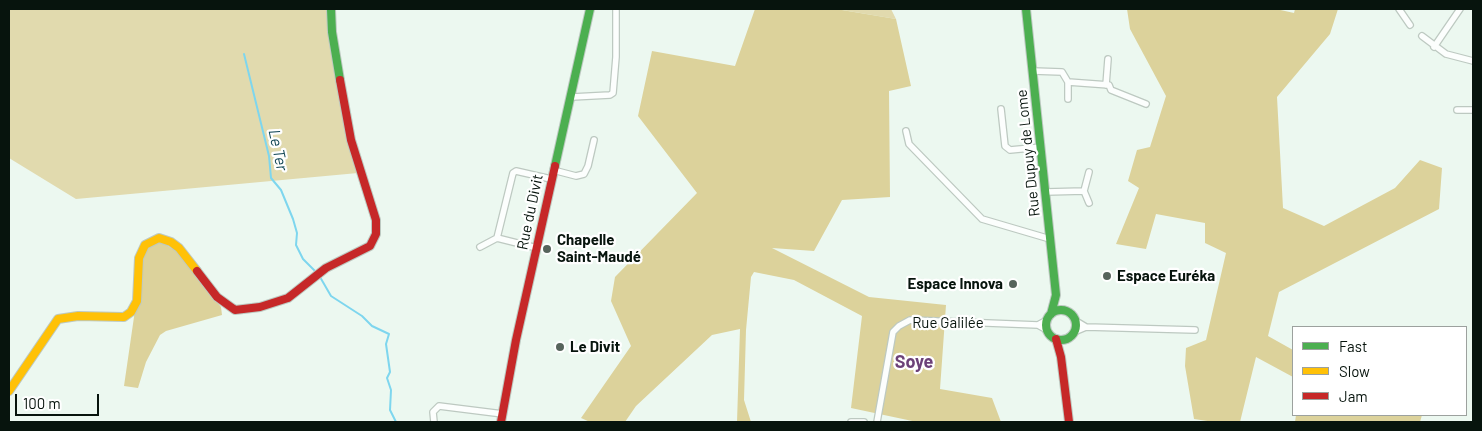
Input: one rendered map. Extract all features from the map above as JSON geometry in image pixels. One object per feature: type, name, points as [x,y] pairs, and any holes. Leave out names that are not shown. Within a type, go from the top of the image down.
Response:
[{"type":"street","points":[[9,391],[58,319],[78,316],[113,318],[124,316],[131,312],[136,301],[139,258],[145,245],[154,240],[171,242],[179,248],[217,297],[235,310],[267,305],[288,298],[326,268],[370,246],[376,234],[376,220],[351,140],[332,32],[331,9]]},
{"type":"street","name":"Rue du Divit","points":[[502,418],[516,340],[553,170],[572,97],[590,9]]},
{"type":"street","points":[[572,97],[610,95],[613,93],[616,57],[616,9]]},
{"type":"street","name":"Rue Dupuy de Lome","points":[[1026,9],[1056,296],[1064,311]]},
{"type":"street","points":[[1399,9],[1410,26]]},
{"type":"street","points":[[1434,47],[1460,9]]},
{"type":"street","points":[[1422,36],[1434,47],[1446,54],[1473,61]]},
{"type":"street","points":[[1106,85],[1108,59]]},
{"type":"street","points":[[1033,71],[1062,72],[1068,82],[1068,99]]},
{"type":"street","points":[[1068,82],[1109,85],[1111,90],[1146,104]]},
{"type":"street","points":[[1001,109],[1005,146],[1010,150],[1041,147]]},
{"type":"street","points":[[1457,110],[1473,110]]},
{"type":"street","points":[[906,131],[909,144],[982,219],[1050,239]]},
{"type":"street","points":[[553,170],[576,176],[584,174],[594,140]]},
{"type":"street","points":[[497,238],[513,173],[516,171],[551,179]]},
{"type":"street","points":[[1089,172],[1084,191],[1089,203]]},
{"type":"street","points":[[1046,192],[1084,191]]},
{"type":"street","points":[[480,247],[497,238],[537,248]]},
{"type":"street","name":"Rue Dupuy de Lome","points":[[1049,317],[1056,296]]},
{"type":"street","points":[[1038,325],[1049,317],[1064,311],[1071,314],[1076,321],[1086,327]]},
{"type":"street","points":[[1049,317],[1047,330],[1056,339],[1061,357],[1069,422]]},
{"type":"street","name":"Rue Galilée","points":[[877,422],[894,332],[899,326],[910,320],[1038,325],[1047,330]]},
{"type":"street","points":[[1074,332],[1076,321]]},
{"type":"street","points":[[1061,357],[1067,339],[1074,332],[1086,327],[1195,330]]},
{"type":"street","points":[[1056,339],[1067,339]]},
{"type":"street","points":[[434,422],[433,412],[439,406],[502,418]]},
{"type":"street","points":[[851,422],[864,422]]},
{"type":"shaded area","points":[[9,9],[328,9],[358,173],[76,199],[9,158]]},
{"type":"shaded area","points":[[755,9],[836,9],[896,19],[911,86],[889,91],[890,197],[842,200],[814,251],[772,248],[869,297],[946,305],[940,389],[992,398],[1001,422],[917,422],[851,408],[862,316],[794,280],[754,272],[751,277],[746,330],[744,400],[751,422],[737,422],[740,329],[712,335],[636,406],[625,422],[590,422],[581,418],[631,346],[611,301],[615,277],[697,193],[638,116],[652,51],[735,66]]},
{"type":"shaded area","points":[[836,9],[891,9],[896,19]]},
{"type":"shaded area","points":[[1127,9],[1276,9],[1294,13],[1295,9],[1338,9],[1330,34],[1277,97],[1283,208],[1324,226],[1395,188],[1420,160],[1442,168],[1439,209],[1279,292],[1268,336],[1292,349],[1292,376],[1256,357],[1240,422],[1214,422],[1194,419],[1185,366],[1186,348],[1206,340],[1226,253],[1205,243],[1205,223],[1156,214],[1146,249],[1116,244],[1139,188],[1128,181],[1137,150],[1150,147],[1166,96],[1130,29]]},
{"type":"shaded area","points":[[160,241],[176,251],[221,307],[222,315],[166,331],[160,335],[146,362],[138,388],[124,386],[143,255],[148,247]]},
{"type":"shaded area","points":[[1296,416],[1422,416],[1420,422],[1295,422]]},
{"type":"waterway","name":"Le Ter","points":[[244,54],[269,156],[271,178],[281,190],[293,219],[297,233],[296,245],[303,259],[315,271]]},
{"type":"waterway","name":"Le Ter","points":[[320,277],[331,296],[362,316],[372,326],[389,334],[386,344],[390,372],[387,378],[391,390],[390,410],[396,422]]},
{"type":"traffic: fast","points":[[331,9],[332,32],[340,80]]},
{"type":"traffic: fast","points":[[555,166],[590,9]]},
{"type":"traffic: fast","points":[[1026,9],[1056,295],[1051,314]]},
{"type":"traffic: fast","points":[[1061,310],[1067,311],[1075,319],[1076,325],[1075,331],[1067,339],[1061,340],[1055,339],[1047,331],[1046,325],[1047,319],[1055,311],[1061,310]]},
{"type":"traffic: slow","points":[[9,391],[58,319],[78,316],[124,317],[131,312],[137,301],[139,258],[145,245],[159,238],[171,242],[179,248],[197,271]]},
{"type":"traffic: jam","points":[[197,271],[217,297],[235,310],[260,307],[288,298],[326,268],[370,246],[376,234],[376,220],[351,140],[340,80]]},
{"type":"traffic: jam","points":[[501,422],[516,340],[555,166]]},
{"type":"traffic: jam","points":[[1056,339],[1061,357],[1069,422]]},
{"type":"place","name":"Chapelle Saint-Maudé","points":[[547,249]]},
{"type":"place","name":"Espace Euréka","points":[[1107,276]]},
{"type":"place","name":"Espace Innova","points":[[1013,284]]},
{"type":"place","name":"Le Divit","points":[[560,347]]},
{"type":"district","name":"Soye","points":[[914,362]]}]
